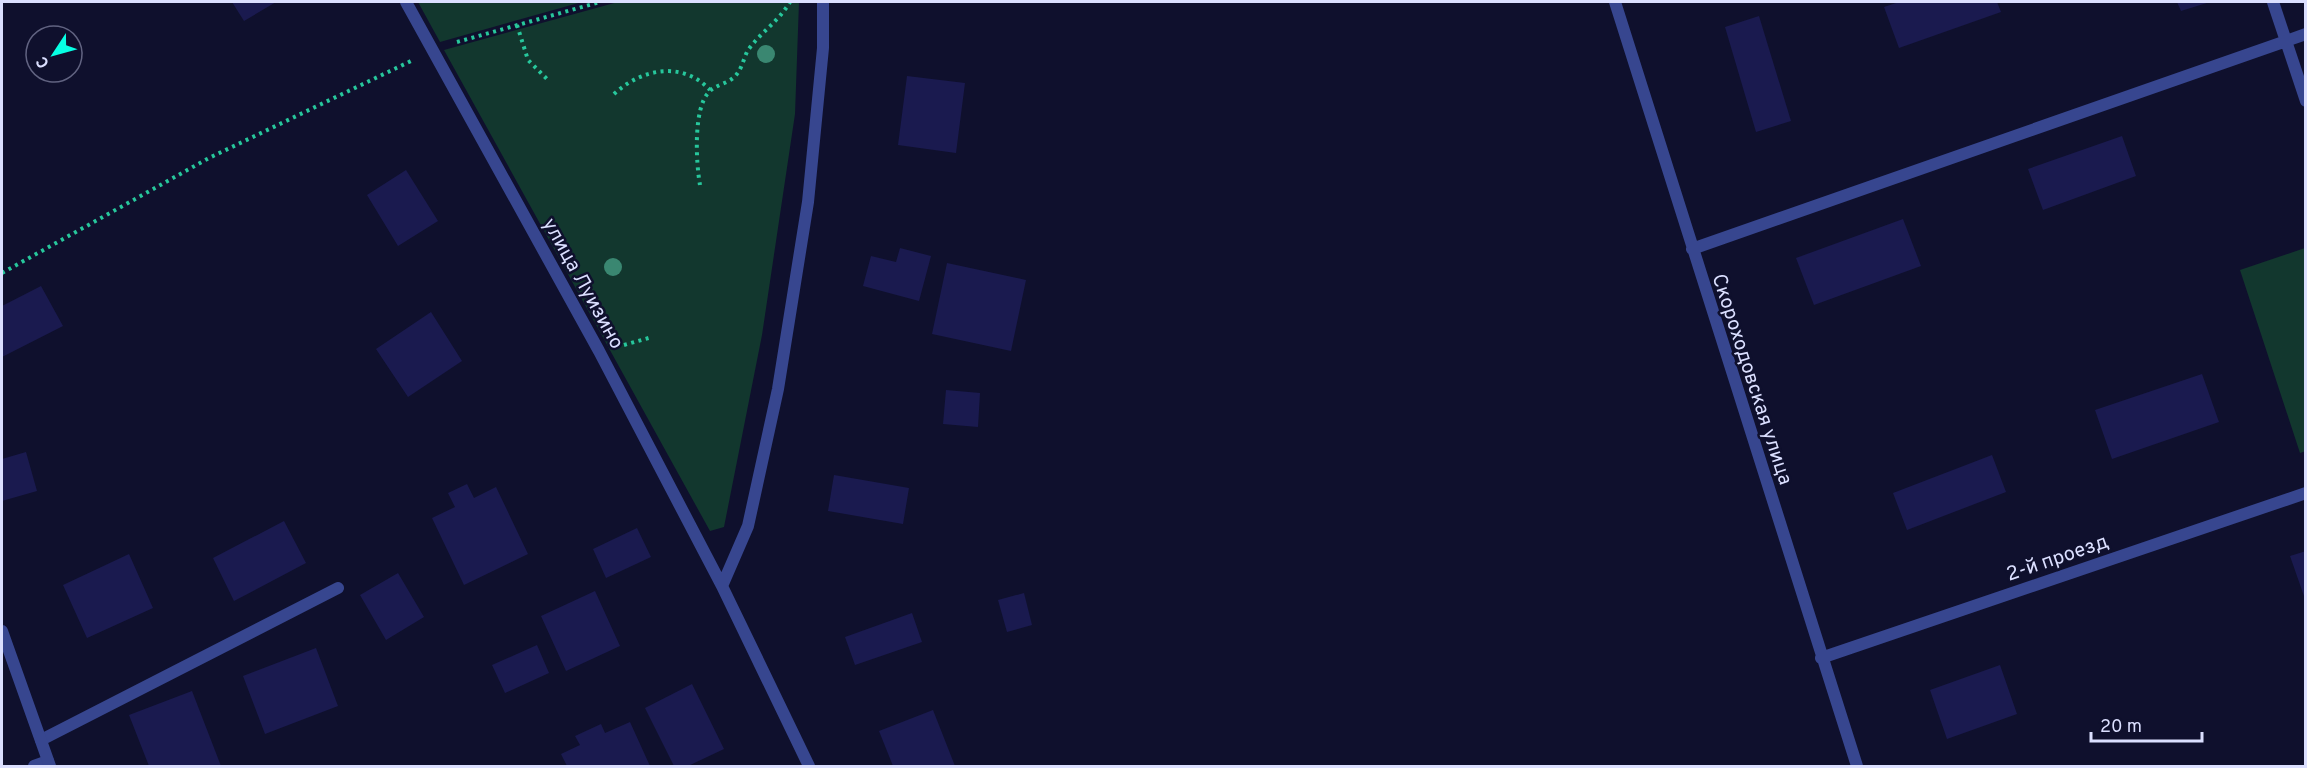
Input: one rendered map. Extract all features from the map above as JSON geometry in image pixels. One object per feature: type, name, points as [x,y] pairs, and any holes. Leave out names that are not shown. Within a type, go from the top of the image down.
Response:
[{"type":"street","name":"улица Луизино","points":[[406,2],[599,351],[723,586],[809,766]]},
{"type":"street","points":[[723,586],[748,526],[778,389],[808,202],[823,48],[823,2]]},
{"type":"street","name":"Скороходовская улица","points":[[1615,2],[1857,766]]},
{"type":"street","points":[[2273,2],[2306,101]]},
{"type":"street","points":[[1692,249],[2306,34]]},
{"type":"street","name":"2-й проезд","points":[[1821,658],[2306,493]]},
{"type":"street","points":[[41,740],[338,588]]},
{"type":"street","points":[[2,631],[49,764],[34,766]]},
{"type":"path","points":[[2,273],[209,158],[434,50],[600,2]]},
{"type":"path","points":[[700,185],[697,166],[698,112],[702,101],[710,90],[734,78],[747,53],[781,17],[790,2]]},
{"type":"path","points":[[516,25],[528,60],[549,81]]},
{"type":"path","points":[[614,94],[637,76],[661,71],[692,77],[710,90]]},
{"type":"green space","points":[[418,2],[582,2],[440,42]]},
{"type":"green space","points":[[618,2],[799,2],[795,114],[762,335],[724,527],[710,531],[444,50]]},
{"type":"green space","points":[[2305,248],[2306,451],[2300,453],[2240,270]]},
{"type":"building","points":[[232,2],[276,2],[244,21]]},
{"type":"building","points":[[1899,2],[1997,2],[2001,12],[1899,48],[1884,7]]},
{"type":"building","points":[[2177,2],[2210,2],[2181,11]]},
{"type":"building","points":[[1759,16],[1791,121],[1756,132],[1725,27]]},
{"type":"building","points":[[907,76],[965,83],[956,153],[898,145]]},
{"type":"building","points":[[2122,136],[2136,176],[2043,210],[2028,169]]},
{"type":"building","points":[[406,170],[438,221],[398,246],[367,195]]},
{"type":"building","points":[[1903,219],[1921,266],[1814,305],[1796,258]]},
{"type":"building","points":[[900,248],[931,256],[919,301],[863,286],[871,256],[896,262]]},
{"type":"building","points":[[947,263],[1026,280],[1011,351],[932,334]]},
{"type":"building","points":[[41,286],[63,326],[2,357],[2,306]]},
{"type":"building","points":[[431,312],[462,361],[408,397],[376,349]]},
{"type":"building","points":[[2202,374],[2219,422],[2112,459],[2095,410]]},
{"type":"building","points":[[946,390],[980,393],[978,427],[943,424]]},
{"type":"building","points":[[26,452],[37,491],[2,501],[2,459]]},
{"type":"building","points":[[1992,455],[2006,492],[1907,530],[1893,493]]},
{"type":"building","points":[[834,475],[909,488],[903,524],[828,511]]},
{"type":"building","points":[[467,484],[474,498],[496,487],[528,554],[464,585],[432,518],[455,507],[448,493]]},
{"type":"building","points":[[284,521],[306,563],[234,601],[213,558]]},
{"type":"building","points":[[637,528],[651,557],[606,578],[593,549]]},
{"type":"building","points":[[2306,551],[2306,599],[2305,599],[2290,556]]},
{"type":"building","points":[[129,554],[153,608],[87,638],[63,585]]},
{"type":"building","points":[[398,573],[424,617],[386,640],[360,595]]},
{"type":"building","points":[[595,591],[620,646],[566,671],[541,616]]},
{"type":"building","points":[[1024,593],[1032,625],[1007,632],[998,600]]},
{"type":"building","points":[[912,613],[922,642],[855,665],[845,637]]},
{"type":"building","points":[[537,645],[549,673],[505,693],[492,665]]},
{"type":"building","points":[[316,648],[338,706],[265,734],[243,676]]},
{"type":"building","points":[[2000,665],[2017,714],[1947,739],[1930,690]]},
{"type":"building","points":[[692,684],[724,749],[688,766],[674,766],[645,708]]},
{"type":"building","points":[[192,691],[221,766],[149,766],[129,715]]},
{"type":"building","points":[[933,710],[955,766],[893,766],[879,731]]},
{"type":"building","points":[[630,722],[650,766],[567,766],[561,754],[580,745],[575,736],[601,724],[605,733]]}]
